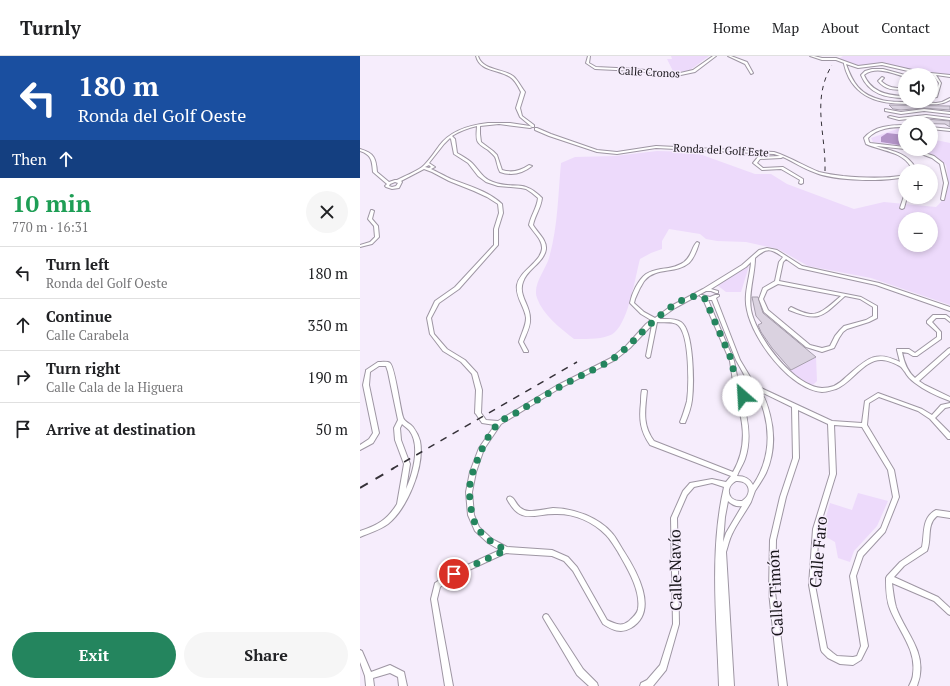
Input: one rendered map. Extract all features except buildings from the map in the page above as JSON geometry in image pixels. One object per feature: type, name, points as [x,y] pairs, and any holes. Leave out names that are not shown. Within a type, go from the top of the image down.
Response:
[{"type":"street","points":[[477,56],[480,63],[511,76],[516,81],[523,92],[518,108],[521,116],[533,127]]},
{"type":"street","name":"Calle Cronos","points":[[589,56],[587,63],[595,68],[676,74],[694,71],[715,56]]},
{"type":"street","points":[[729,56],[746,63],[752,73]]},
{"type":"street","points":[[811,56],[822,59],[836,59],[858,67],[898,74]]},
{"type":"street","points":[[846,63],[848,74],[854,86],[865,95],[880,102],[890,104],[942,104],[950,99]]},
{"type":"street","points":[[898,98],[885,95],[867,85],[862,75],[870,68],[882,64],[901,68]]},
{"type":"street","points":[[938,75],[950,76]]},
{"type":"street","points":[[883,78],[879,81],[884,86],[891,90],[898,90]]},
{"type":"street","points":[[938,80],[940,83],[938,90]]},
{"type":"street","points":[[886,110],[902,113],[924,110],[950,113]]},
{"type":"street","points":[[890,117],[899,119],[926,116],[950,119]]},
{"type":"street","points":[[360,150],[371,154],[374,160],[375,172],[387,181],[399,182],[424,168],[438,148],[450,136],[479,126],[500,122],[533,127]]},
{"type":"street","points":[[479,126],[477,138],[480,145],[496,156],[501,171],[507,174],[516,173],[530,166]]},
{"type":"street","name":"Ronda del Golf Este","points":[[533,127],[550,135],[597,152],[617,153],[656,147],[774,153],[794,160],[825,175],[889,179],[898,177]]},
{"type":"street","points":[[898,127],[872,133],[866,138],[869,144],[909,161],[911,164]]},
{"type":"street","points":[[938,128],[949,129]]},
{"type":"street","points":[[450,136],[453,139],[455,153],[470,163],[481,178],[492,183],[532,189],[540,198],[540,207],[532,216],[531,225],[542,240],[544,248],[540,258],[529,268],[519,284],[520,299],[528,318],[521,342],[526,351]]},
{"type":"street","points":[[869,144],[898,147]]},
{"type":"street","points":[[930,156],[942,164],[946,183],[943,199]]},
{"type":"street","points":[[794,160],[771,157],[759,158],[755,163],[762,169],[782,168],[802,180],[801,183]]},
{"type":"street","points":[[431,160],[434,168],[448,180],[466,184],[489,196],[500,204],[501,213],[496,229],[496,245],[457,288],[437,302],[429,318],[432,334],[445,350],[463,361],[474,373],[479,390],[478,413],[484,422],[499,423]]},
{"type":"street","points":[[424,168],[434,168]]},
{"type":"street","points":[[387,181],[387,186],[392,188],[398,187],[399,182]]},
{"type":"street","points":[[902,208],[903,204]]},
{"type":"street","points":[[360,246],[371,243],[377,237],[376,226],[370,219],[372,211]]},
{"type":"street","points":[[683,422],[690,392],[688,342],[686,330],[680,324],[666,320],[655,320],[640,311],[632,303],[633,296],[642,280],[649,273],[675,268],[687,262],[697,243]]},
{"type":"street","points":[[510,499],[517,509],[527,514],[557,511],[573,514],[593,520],[608,532],[632,570],[638,583],[641,610],[638,618],[627,627],[614,628],[605,622],[575,569],[566,559],[546,552],[506,550],[490,541],[477,529],[471,515],[469,492],[473,472],[482,448],[499,423],[558,387],[613,359],[628,347],[655,320],[673,307],[715,283],[753,258],[760,251],[767,249],[776,251],[801,267],[852,277],[877,284],[950,310]]},
{"type":"street","points":[[753,258],[753,268],[748,285],[749,310],[757,333],[794,378],[812,388],[825,389],[835,387],[874,357],[885,357],[903,366]]},
{"type":"street","points":[[777,282],[781,270],[781,262],[786,258]]},
{"type":"street","points":[[777,282],[870,301],[875,306],[875,317],[870,321],[850,324],[842,329],[832,347],[822,350],[815,349],[808,346],[766,311],[761,299],[765,289],[777,282]]},
{"type":"street","points":[[715,283],[717,295],[714,298],[738,360],[750,381],[755,384],[761,395],[769,418],[772,439],[768,462],[753,490],[753,494],[728,535],[723,552],[730,686]]},
{"type":"street","points":[[704,290],[712,290],[716,292]]},
{"type":"street","points":[[704,290],[703,297],[732,361],[736,388],[746,418],[747,439],[743,457],[735,475],[729,483],[720,521],[719,551],[722,686]]},
{"type":"street","points":[[791,309],[810,316],[817,316],[823,314],[844,295]]},
{"type":"street","points":[[692,297],[714,298]]},
{"type":"street","points":[[950,320],[946,317],[935,316],[930,322],[939,332],[940,338],[929,347],[914,355],[909,351],[899,350],[903,366],[908,376],[950,399]]},
{"type":"street","points":[[648,356],[655,320]]},
{"type":"street","points":[[915,381],[950,350]]},
{"type":"street","points":[[360,448],[371,441],[376,433],[366,385],[368,371],[378,364],[388,364],[401,420],[397,428],[398,440],[407,464],[400,506]]},
{"type":"street","points":[[736,388],[741,381],[750,381]]},
{"type":"street","points":[[736,388],[739,394],[746,396],[753,395],[757,389]]},
{"type":"street","points":[[757,389],[831,423],[864,425],[867,402],[878,395],[920,410],[932,418],[950,437]]},
{"type":"street","points":[[644,391],[643,422],[645,434],[652,443],[735,475]]},
{"type":"street","points":[[932,418],[943,406],[950,405]]},
{"type":"street","name":"Calle Timón","points":[[783,686],[772,592],[773,540],[783,497],[796,458],[795,407]]},
{"type":"street","points":[[360,534],[387,522],[400,506],[415,478],[418,445],[410,425],[401,420]]},
{"type":"street","name":"Calle Faro","points":[[831,423],[833,474],[816,529],[812,585],[824,650],[830,657],[839,661],[853,662],[863,652],[865,646],[853,576],[860,554],[883,530],[896,497],[891,470],[864,425]]},
{"type":"street","points":[[729,483],[744,480],[752,486],[753,490]]},
{"type":"street","name":"Calle Navío","points":[[644,686],[650,683],[663,667],[676,624],[674,518],[685,493],[692,485],[712,481],[729,483]]},
{"type":"street","points":[[726,493],[736,502],[749,500]]},
{"type":"street","points":[[913,686],[918,677],[913,643],[894,610],[889,594],[889,578],[902,564],[919,555],[925,549],[927,540],[926,524],[930,516],[936,513],[950,514]]},
{"type":"street","points":[[449,686],[434,599],[437,585],[454,574],[506,550]]},
{"type":"street","points":[[889,578],[936,599],[950,612]]},
{"type":"street","points":[[546,617],[580,672],[594,686]]},
{"type":"street","points":[[360,654],[369,676],[370,686]]},
{"type":"street","points":[[369,676],[390,669],[401,675],[403,686]]},
{"type":"shaded area","points":[[671,56],[709,56],[690,70],[674,73],[667,59],[672,59]]},
{"type":"shaded area","points":[[843,56],[950,56],[950,75],[938,74],[938,68],[904,68],[882,63],[859,66],[838,59]]},
{"type":"shaded area","points":[[898,129],[898,146],[873,142],[871,138]]},
{"type":"shaded area","points":[[887,133],[898,134],[898,145],[881,142],[881,137]]},
{"type":"shaded area","points":[[938,140],[950,143],[950,305],[871,278],[808,266],[778,249],[746,242],[706,239],[700,234],[669,229],[662,241],[662,249],[640,259],[628,308],[620,326],[611,335],[596,338],[574,339],[548,316],[537,298],[536,288],[549,258],[554,235],[561,163],[575,157],[615,156],[657,151],[694,152],[755,174],[771,174],[787,184],[854,209],[884,202],[936,207],[944,198],[946,193],[948,178],[946,165],[935,156],[938,156]]},
{"type":"shaded area","points":[[749,266],[741,292],[726,292],[717,285]]},
{"type":"shaded area","points":[[816,357],[817,381],[812,386],[803,384],[789,371]]},
{"type":"shaded area","points":[[858,493],[888,501],[877,526],[854,551],[850,562],[838,558],[835,542],[821,534],[830,503],[852,510]]},
{"type":"railway","points":[[825,171],[821,104],[822,91],[832,65]]},
{"type":"railway","points":[[392,469],[577,362]]},
{"type":"railway","points":[[360,488],[394,468]]},
{"type":"route","points":[[454,574],[506,550],[490,541],[477,529],[471,515],[469,492],[473,472],[482,448],[499,423],[558,387],[613,359],[628,347],[648,325],[673,307],[696,296],[702,296],[705,299],[732,361],[737,392],[743,396]]}]
